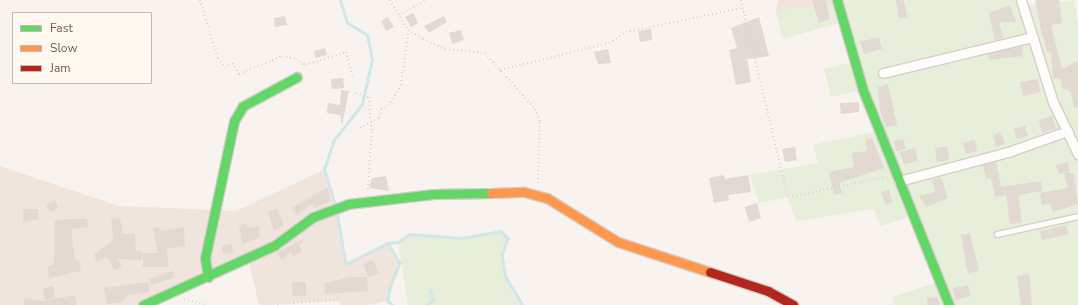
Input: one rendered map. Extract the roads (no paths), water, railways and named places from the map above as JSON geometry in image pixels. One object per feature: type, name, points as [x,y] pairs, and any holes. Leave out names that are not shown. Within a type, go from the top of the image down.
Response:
[{"type":"street","points":[[837,0],[863,90],[949,305]]},
{"type":"street","points":[[1021,0],[1053,102],[1078,154]]},
{"type":"street","points":[[884,73],[1032,37]]},
{"type":"street","points":[[208,277],[205,258],[234,121],[243,106],[297,77]]},
{"type":"street","points":[[898,178],[1008,152],[1067,131]]},
{"type":"street","points":[[144,305],[275,245],[313,217],[363,202],[433,194],[539,195],[618,242],[768,291],[793,305]]},
{"type":"lane","points":[[997,234],[1078,216]]},
{"type":"waterway","points":[[335,205],[324,170],[334,140],[362,104],[372,60],[367,35],[347,23],[340,0]]},
{"type":"waterway","points":[[337,212],[346,264],[388,243],[400,263],[390,288],[388,301],[393,305]]},
{"type":"waterway","points":[[388,243],[398,242],[410,234],[461,238],[501,231],[508,238],[502,255],[506,277],[523,305]]},
{"type":"waterway","points":[[427,305],[433,300],[430,290]]}]
